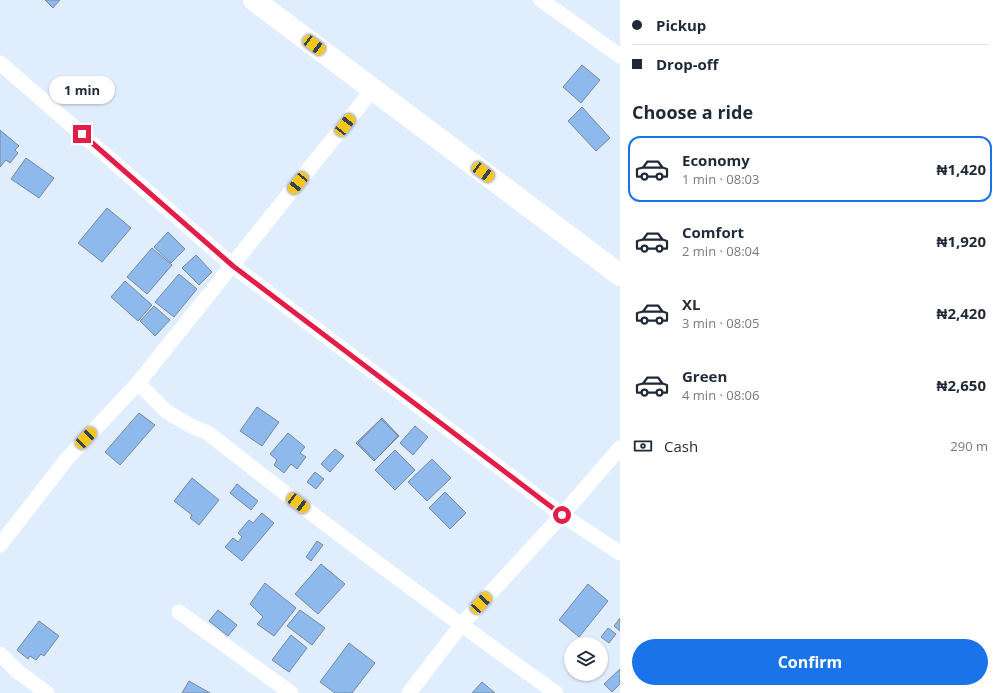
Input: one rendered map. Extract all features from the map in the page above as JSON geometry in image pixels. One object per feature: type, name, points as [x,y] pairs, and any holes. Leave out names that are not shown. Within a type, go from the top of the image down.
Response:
[{"type":"main road","points":[[254,0],[373,89],[436,129],[620,260]]},
{"type":"main road","points":[[272,0],[620,275]]},
{"type":"street","points":[[541,0],[620,56]]},
{"type":"street","points":[[0,63],[233,266],[562,515],[620,553]]},
{"type":"street","points":[[0,545],[66,460],[138,383],[373,89]]},
{"type":"street","points":[[138,383],[167,412],[193,427],[208,433],[461,625],[556,693]]},
{"type":"street","points":[[409,693],[461,625],[562,515],[620,448]]},
{"type":"street","points":[[179,612],[291,693]]},
{"type":"street","points":[[0,654],[17,670],[47,693]]},
{"type":"building","points":[[45,0],[60,0],[53,8]]},
{"type":"building","points":[[582,65],[600,80],[581,103],[563,87]]},
{"type":"building","points":[[582,107],[610,138],[596,151],[568,121]]},
{"type":"building","points":[[0,130],[19,146],[15,150],[18,153],[10,163],[6,160],[0,167]]},
{"type":"building","points":[[26,158],[54,178],[39,198],[11,179]]},
{"type":"building","points":[[107,208],[131,228],[102,262],[78,243]]},
{"type":"building","points":[[168,232],[185,249],[171,263],[154,247]]},
{"type":"building","points":[[152,248],[172,265],[147,294],[127,277]]},
{"type":"building","points":[[196,255],[212,272],[199,285],[182,268]]},
{"type":"building","points":[[179,274],[197,289],[174,317],[155,302]]},
{"type":"building","points":[[125,281],[152,305],[138,321],[111,297]]},
{"type":"building","points":[[154,306],[170,320],[155,336],[140,321]]},
{"type":"building","points":[[257,407],[279,422],[262,446],[240,431]]},
{"type":"building","points":[[139,413],[155,425],[120,465],[105,452]]},
{"type":"building","points":[[382,418],[399,436],[374,461],[356,443]]},
{"type":"building","points":[[381,419],[398,436],[375,460],[358,443]]},
{"type":"building","points":[[415,426],[428,437],[413,455],[400,443]]},
{"type":"building","points":[[288,433],[305,447],[300,453],[306,457],[297,469],[291,464],[284,473],[274,465],[277,460],[270,454]]},
{"type":"building","points":[[335,449],[344,456],[330,472],[321,464]]},
{"type":"building","points":[[395,450],[415,470],[395,490],[375,470]]},
{"type":"building","points":[[432,459],[451,478],[427,501],[408,482]]},
{"type":"building","points":[[315,472],[324,479],[316,489],[307,482]]},
{"type":"building","points":[[192,478],[219,500],[199,525],[190,518],[192,515],[174,501]]},
{"type":"building","points":[[237,484],[258,501],[251,510],[230,493]]},
{"type":"building","points":[[445,492],[466,513],[450,529],[429,508]]},
{"type":"building","points":[[262,513],[274,523],[242,561],[225,547],[233,538],[238,542],[242,537],[238,533],[249,520],[253,523]]},
{"type":"building","points":[[317,541],[323,545],[311,561],[306,557]]},
{"type":"building","points":[[321,564],[345,584],[318,614],[295,594]]},
{"type":"building","points":[[265,583],[296,608],[274,636],[257,624],[263,617],[250,604]]},
{"type":"building","points":[[588,584],[608,601],[579,637],[559,620]]},
{"type":"building","points":[[218,610],[237,625],[228,636],[209,621]]},
{"type":"building","points":[[300,610],[325,628],[312,645],[287,626]]},
{"type":"building","points":[[620,618],[620,631],[614,626]]},
{"type":"building","points":[[39,621],[59,636],[44,656],[41,654],[36,660],[30,656],[28,659],[17,650]]},
{"type":"building","points":[[608,628],[616,634],[609,643],[608,637],[601,637]]},
{"type":"building","points":[[291,635],[307,648],[289,672],[272,660]]},
{"type":"building","points":[[349,643],[375,663],[352,693],[335,693],[320,682]]},
{"type":"building","points":[[620,669],[620,684],[612,692],[604,684]]},
{"type":"building","points":[[189,681],[210,693],[182,693]]},
{"type":"building","points":[[482,682],[495,693],[472,693]]},
{"type":"route","points":[[82,134],[233,266],[562,515]]}]
